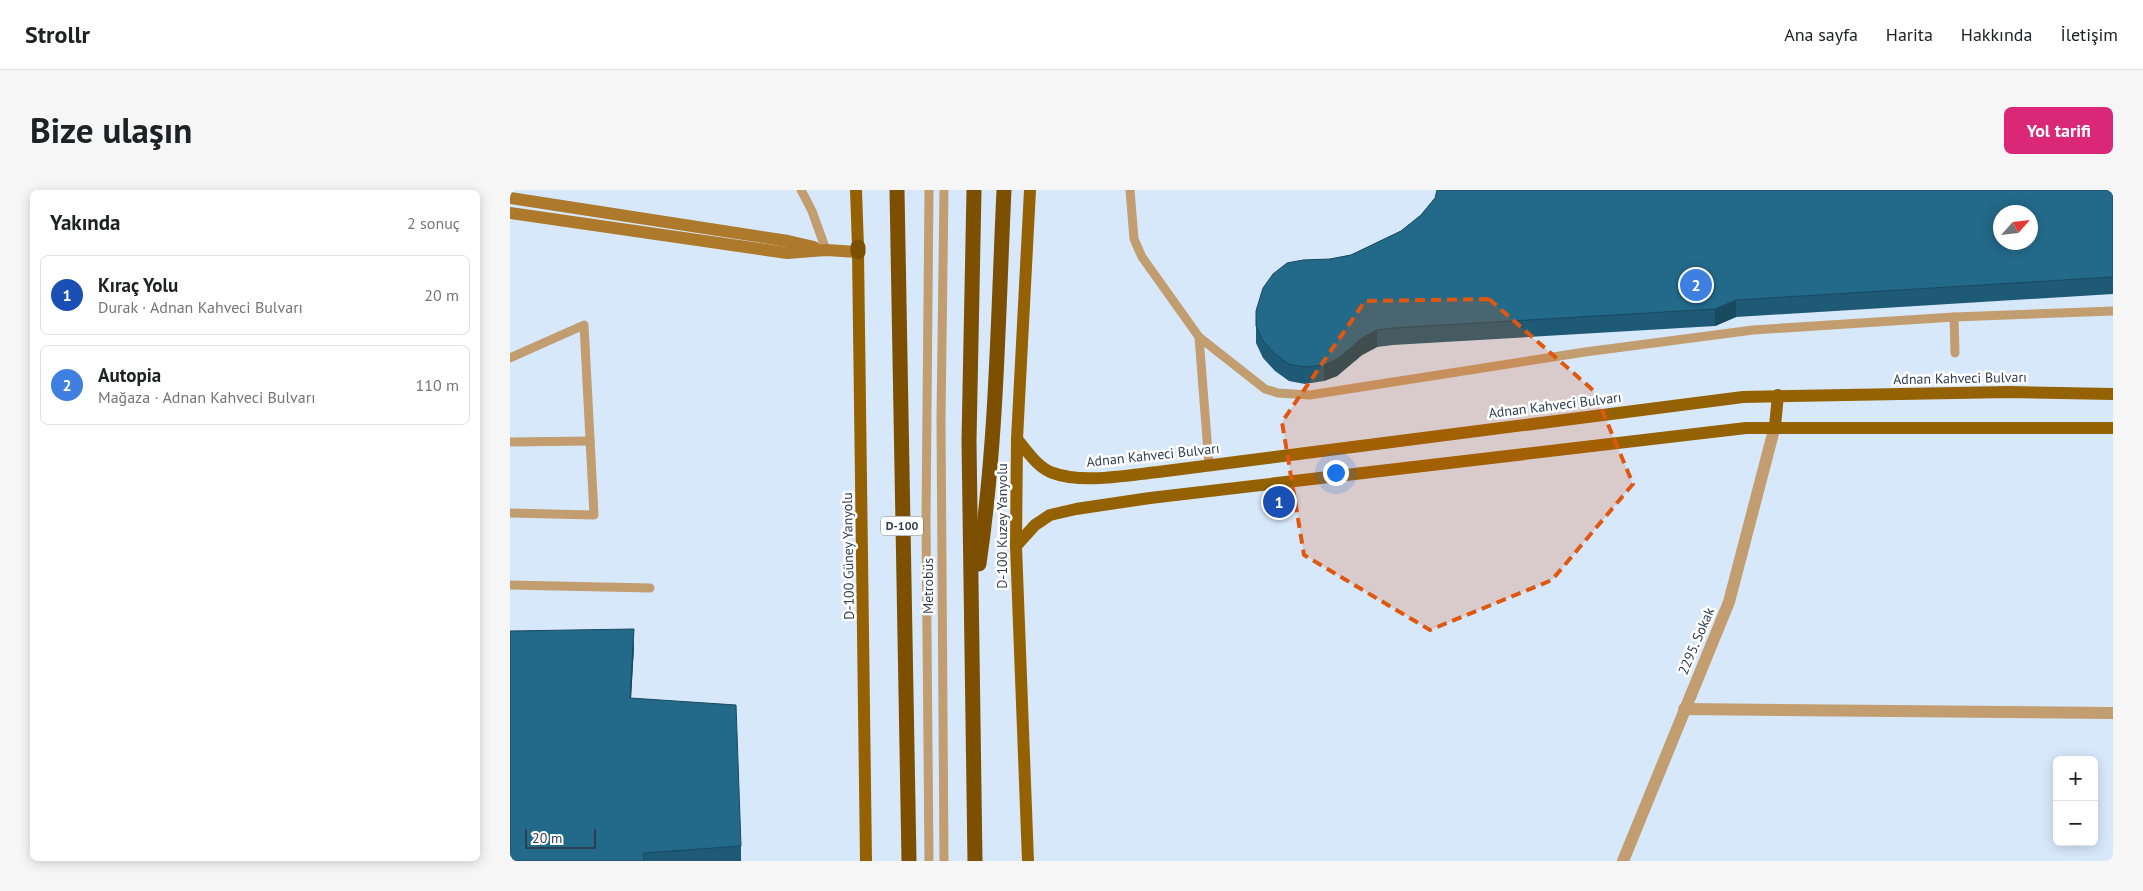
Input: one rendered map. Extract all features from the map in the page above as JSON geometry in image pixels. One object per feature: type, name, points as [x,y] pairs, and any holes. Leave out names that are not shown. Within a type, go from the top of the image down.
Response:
[{"type":"highway","name":"D-100","points":[[898,190],[909,861]]},
{"type":"highway","points":[[974,190],[969,441],[975,861]]},
{"type":"highway","points":[[972,610],[986,515],[1004,190]]},
{"type":"main road","name":"D-100 Güney Yanyolu","points":[[856,190],[866,861]]},
{"type":"main road","name":"D-100 Kuzey Yanyolu","points":[[1028,861],[1016,546],[1017,439],[1030,190]]},
{"type":"main road","points":[[510,198],[788,241],[826,250]]},
{"type":"main road","points":[[510,212],[787,253],[858,250]]},
{"type":"main road","name":"Adnan Kahveci Bulvarı","points":[[1017,439],[1041,465],[1052,473],[1070,477],[1100,477],[1209,465],[1710,400],[1778,395],[2010,392],[2113,394]]},
{"type":"main road","points":[[1775,426],[1778,395]]},
{"type":"main road","points":[[1016,546],[1042,519],[1050,515],[1084,508],[1736,429],[1775,426],[2113,428]]},
{"type":"street","name":"2295. Sokak","points":[[1623,861],[1729,602],[1775,426]]},
{"type":"street","points":[[1684,709],[2113,713]]},
{"type":"lane","points":[[801,190],[812,211],[826,250]]},
{"type":"lane","name":"Metrobüs","points":[[929,861],[926,520],[930,190]]},
{"type":"lane","name":"Metrobüs","points":[[944,190],[941,418],[944,861]]},
{"type":"lane","points":[[1130,190],[1134,240],[1142,257],[1199,337],[1265,389],[1278,393],[1310,395],[1585,352],[1753,330],[1954,317],[2113,311]]},
{"type":"lane","points":[[1954,317],[1955,353]]},
{"type":"lane","points":[[510,358],[584,325],[594,515],[510,513]]},
{"type":"lane","points":[[1199,337],[1209,465]]},
{"type":"lane","points":[[510,442],[590,441]]},
{"type":"lane","points":[[510,585],[650,588]]},
{"type":"highlighted area","points":[[1489,299],[1594,391],[1633,484],[1552,580],[1430,630],[1304,555],[1282,422],[1365,301]]},
{"type":"building","points":[[1437,190],[2113,190],[2113,277],[1736,300],[1715,309],[1393,328],[1377,330],[1362,338],[1337,359],[1324,365],[1305,367],[1289,364],[1275,354],[1263,341],[1256,326],[1256,311],[1263,288],[1273,274],[1287,263],[1351,255],[1401,231],[1421,215],[1435,198]]},
{"type":"building","points":[[634,629],[630,698],[736,705],[741,846],[644,853],[644,861],[510,861],[510,631]]},
{"type":"place","name":"Autopia","points":[[1696,285]]},
{"type":"place","name":"Kıraç Yolu","points":[[1279,502]]}]
